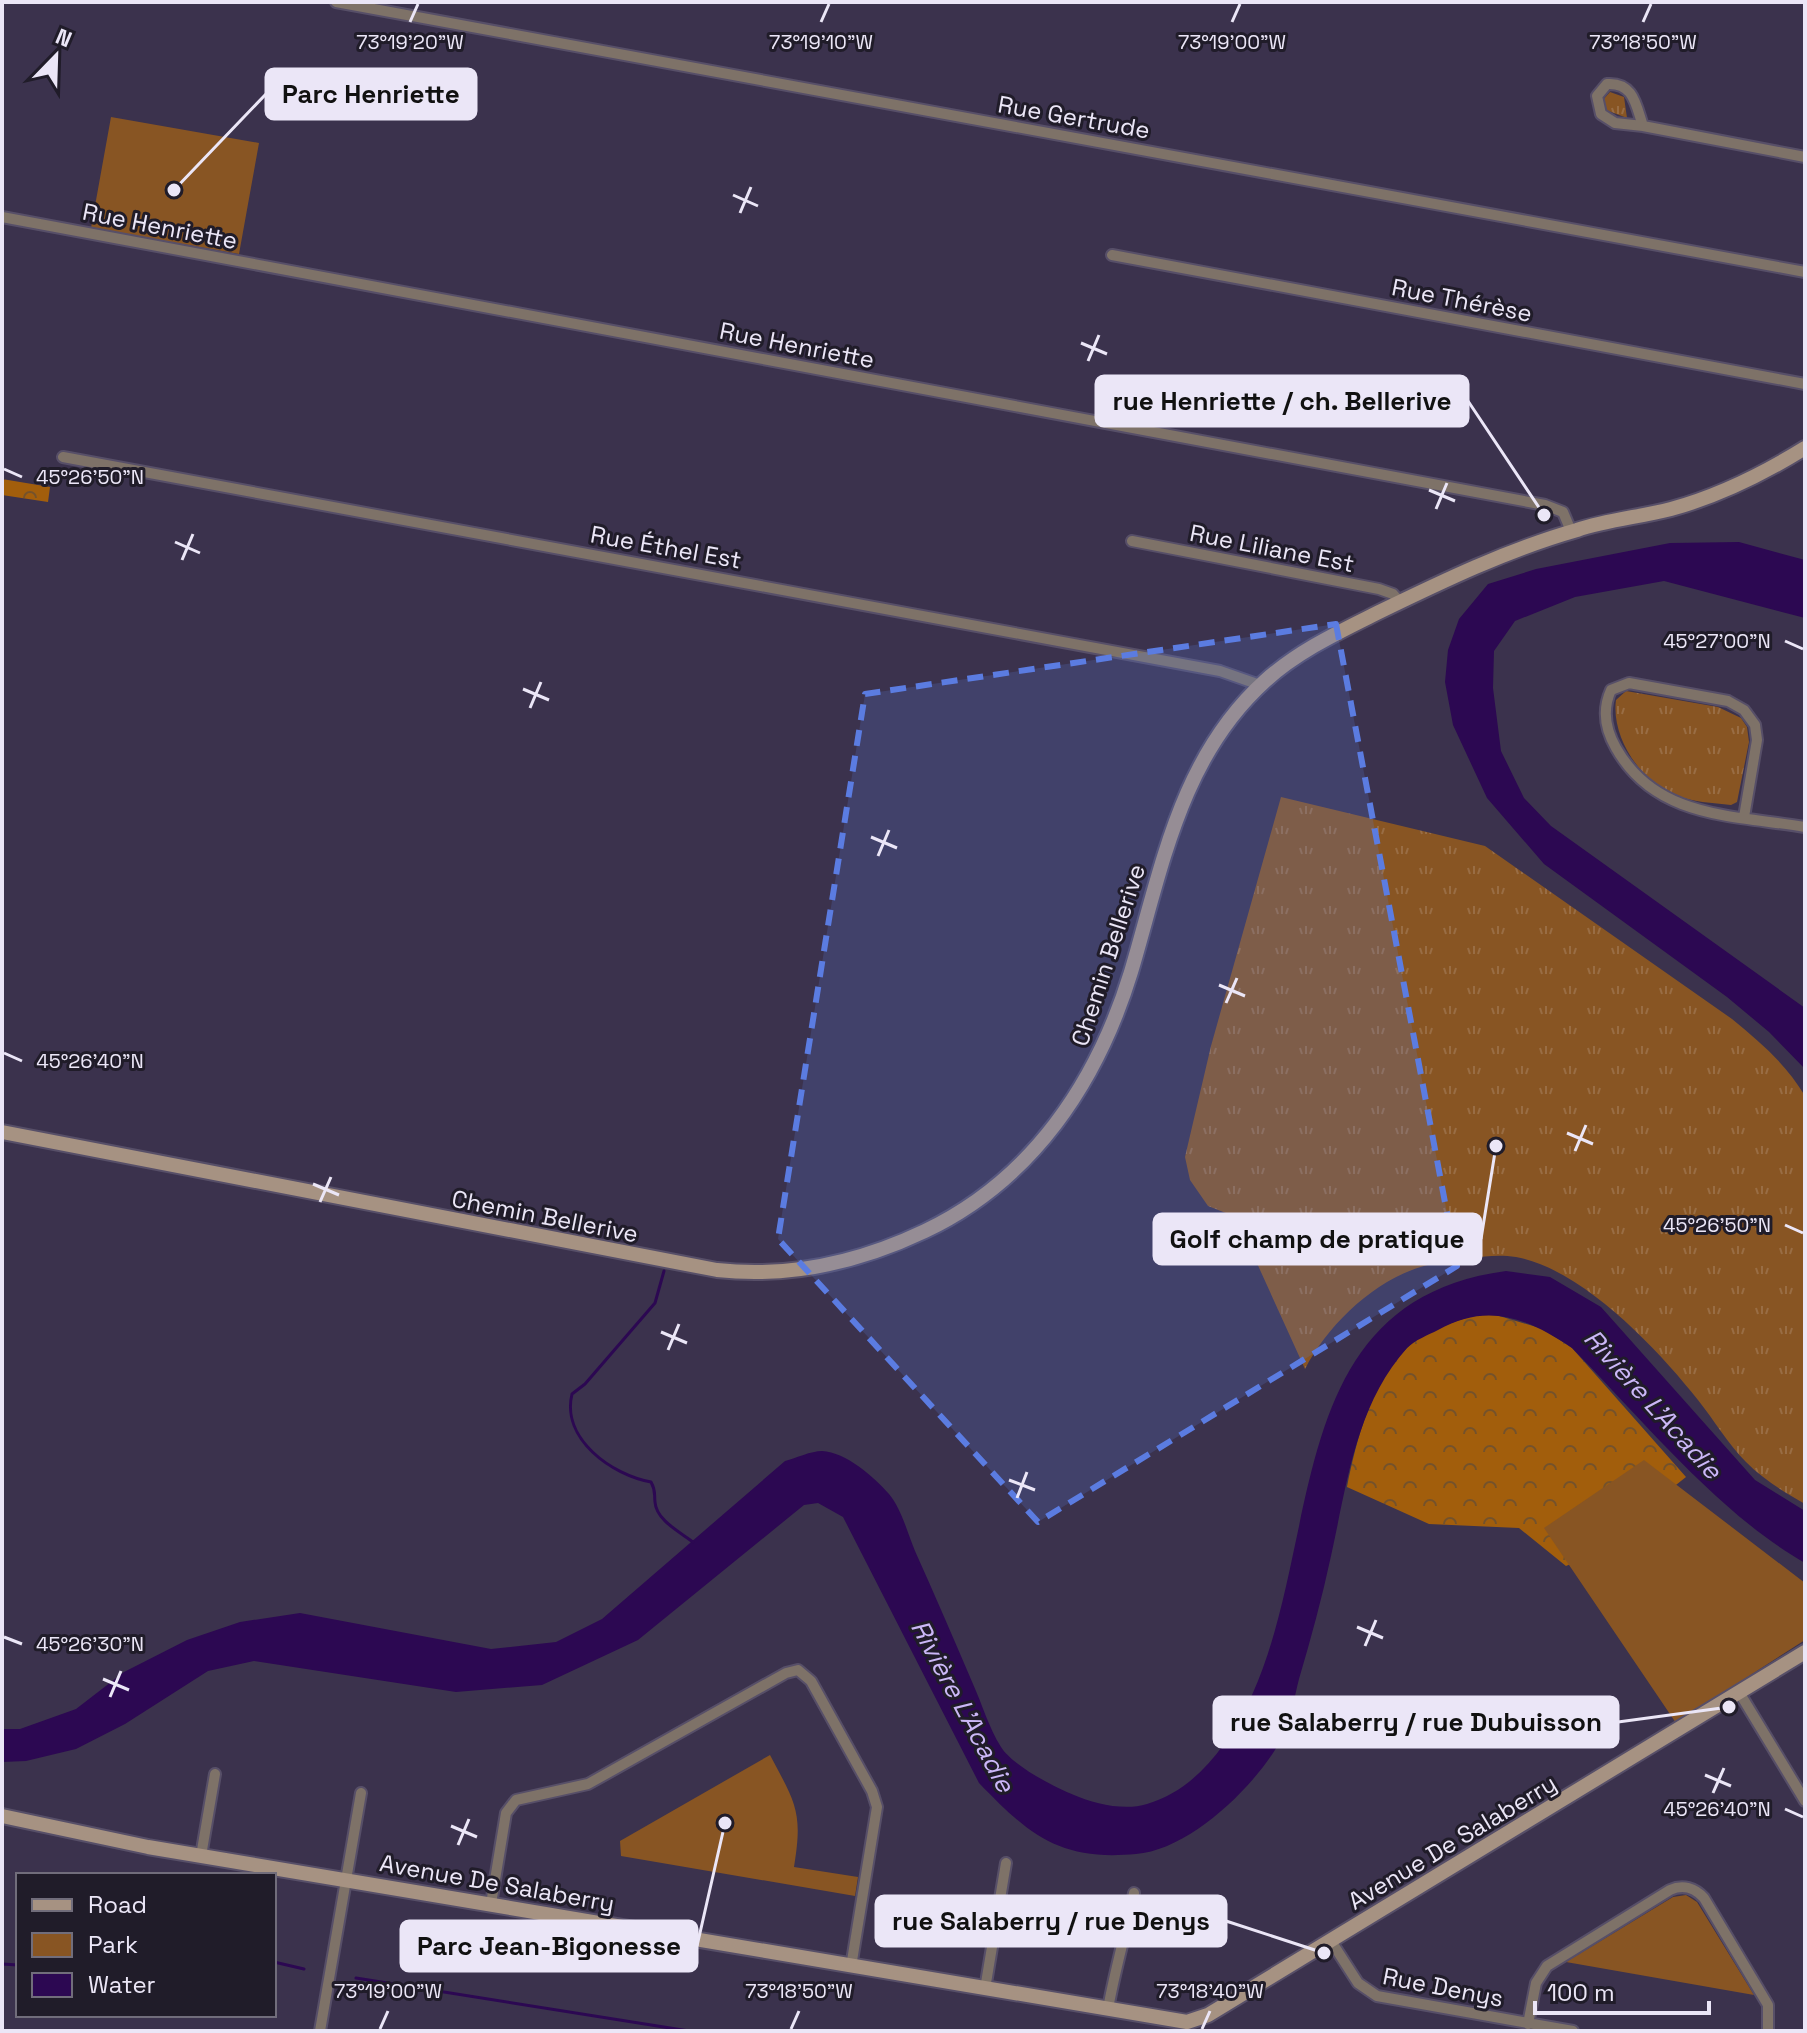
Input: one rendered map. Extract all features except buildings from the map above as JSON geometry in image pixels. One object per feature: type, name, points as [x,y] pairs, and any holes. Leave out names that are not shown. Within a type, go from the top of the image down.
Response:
[{"type":"street","name":"Rue Gertrude","points":[[336,2],[1805,272]]},
{"type":"street","points":[[1643,126],[1629,90],[1613,84],[1599,91],[1597,105],[1605,117],[1623,125],[1643,126],[1805,157]]},
{"type":"street","name":"Rue Henriette","points":[[2,217],[1526,501],[1560,510],[1571,531]]},
{"type":"street","name":"Rue Thérèse","points":[[1112,255],[1805,384]]},
{"type":"street","name":"Chemin Bellerive","points":[[2,1132],[717,1270],[794,1270],[876,1251],[932,1227],[987,1193],[1032,1153],[1072,1103],[1113,1024],[1183,797],[1220,732],[1260,685],[1314,645],[1491,560],[1571,531],[1703,499],[1741,483],[1805,448]]},
{"type":"street","name":"Rue Éthel Est","points":[[63,457],[1220,671],[1260,685]]},
{"type":"street","name":"Rue Liliane Est","points":[[1132,541],[1379,589],[1393,594],[1400,602]]},
{"type":"street","points":[[1744,817],[1757,740],[1755,725],[1747,713],[1728,701],[1629,683],[1611,690],[1605,712],[1608,733],[1621,756],[1646,786],[1674,804],[1744,817],[1805,827]]},
{"type":"street","name":"Avenue De Salaberry","points":[[2,1816],[201,1856],[1108,2009],[1186,2026],[1805,1652]]},
{"type":"street","points":[[491,1904],[506,1813],[516,1800],[588,1784],[786,1673],[798,1670],[811,1681],[876,1802],[851,1967]]},
{"type":"street","points":[[1739,1692],[1805,1801]]},
{"type":"street","points":[[201,1856],[215,1774]]},
{"type":"street","points":[[320,2031],[361,1793]]},
{"type":"street","points":[[985,1989],[1006,1863]]},
{"type":"street","points":[[1528,2024],[1537,1978],[1547,1966],[1670,1890],[1682,1887],[1694,1890],[1704,1898],[1768,2005],[1768,2031]]},
{"type":"street","points":[[1108,2009],[1118,1951],[1126,1934],[1134,1893]]},
{"type":"street","name":"Rue Denys","points":[[1331,1941],[1358,1983],[1372,1994],[1573,2031]]},
{"type":"highlighted area","points":[[1336,624],[1457,1266],[1038,1522],[778,1239],[865,694]]},
{"type":"green space","points":[[1610,92],[1624,97],[1627,118],[1606,110],[1602,101]]},
{"type":"green space","points":[[111,117],[259,143],[239,254],[91,228]]},
{"type":"green space","points":[[2,479],[50,487],[48,502],[2,495]]},
{"type":"green space","points":[[1626,691],[1718,707],[1741,718],[1747,727],[1749,742],[1737,802],[1731,805],[1703,802],[1675,795],[1640,769],[1623,743],[1618,728],[1616,700]]},
{"type":"green space","points":[[1281,797],[1485,846],[1732,1019],[1772,1054],[1798,1084],[1805,1096],[1805,1504],[1767,1480],[1746,1462],[1662,1357],[1616,1314],[1567,1277],[1541,1264],[1516,1257],[1489,1256],[1443,1262],[1401,1275],[1362,1299],[1345,1315],[1316,1350],[1305,1369],[1236,1217],[1208,1206],[1190,1180],[1185,1157],[1211,1046]]},
{"type":"green space","points":[[1486,1312],[1543,1329],[1572,1348],[1686,1477],[1584,1558],[1566,1566],[1519,1528],[1429,1524],[1347,1487],[1367,1412],[1395,1362],[1408,1347],[1425,1335]]},
{"type":"green space","points":[[1644,1460],[1805,1583],[1805,1640],[1676,1723],[1544,1528]]},
{"type":"green space","points":[[770,1755],[795,1809],[798,1833],[794,1867],[858,1877],[855,1896],[621,1856],[620,1841]]},
{"type":"green space","points":[[1686,1895],[1697,1902],[1754,1995],[1566,1962],[1673,1897]]},
{"type":"water","points":[[1739,542],[1805,560],[1805,618],[1664,581],[1575,597],[1515,621],[1494,651],[1493,688],[1501,751],[1524,798],[1551,826],[1805,1008],[1805,1069],[1769,1032],[1727,997],[1544,864],[1487,798],[1453,725],[1445,682],[1448,650],[1459,619],[1488,584],[1536,569],[1670,543]]},
{"type":"water","name":"Rivière L'Acadie","points":[[1506,1271],[1550,1277],[1601,1307],[1755,1480],[1805,1511],[1805,1563],[1773,1543],[1712,1492],[1572,1348],[1539,1329],[1507,1317],[1491,1315],[1456,1322],[1407,1348],[1376,1394],[1365,1420],[1349,1474],[1316,1618],[1282,1738],[1256,1775],[1220,1812],[1178,1841],[1157,1850],[1110,1855],[1066,1849],[1031,1831],[979,1783],[843,1517],[818,1503],[804,1505],[638,1640],[542,1685],[456,1692],[254,1661],[208,1671],[125,1724],[76,1749],[26,1761],[2,1762],[2,1729],[20,1729],[76,1709],[124,1672],[187,1640],[240,1622],[300,1613],[491,1649],[556,1642],[602,1619],[785,1461],[822,1451],[831,1452],[859,1466],[893,1500],[989,1724],[1006,1754],[1034,1775],[1082,1798],[1120,1807],[1147,1804],[1181,1788],[1208,1764],[1224,1744],[1258,1681],[1280,1610],[1314,1462],[1337,1395],[1373,1337],[1427,1294]]},
{"type":"waterway","points":[[664,1271],[655,1303],[585,1384],[572,1394],[571,1410],[574,1426],[593,1452],[621,1472],[651,1482],[660,1514],[693,1542]]},
{"type":"waterway","points":[[276,1962],[304,1969]]},
{"type":"waterway","points":[[2,1964],[16,1965]]},
{"type":"waterway","points":[[356,1978],[689,2031]]},
{"type":"place","name":"Parc Henriette","points":[[174,190]]},
{"type":"place","name":"rue Henriette / ch. Bellerive","points":[[1544,515]]},
{"type":"place","name":"Golf champ de pratique","points":[[1496,1146]]},
{"type":"place","name":"rue Salaberry / rue Dubuisson","points":[[1729,1707]]},
{"type":"place","name":"Parc Jean-Bigonesse","points":[[725,1823]]},
{"type":"place","name":"rue Salaberry / rue Denys","points":[[1324,1953]]}]
